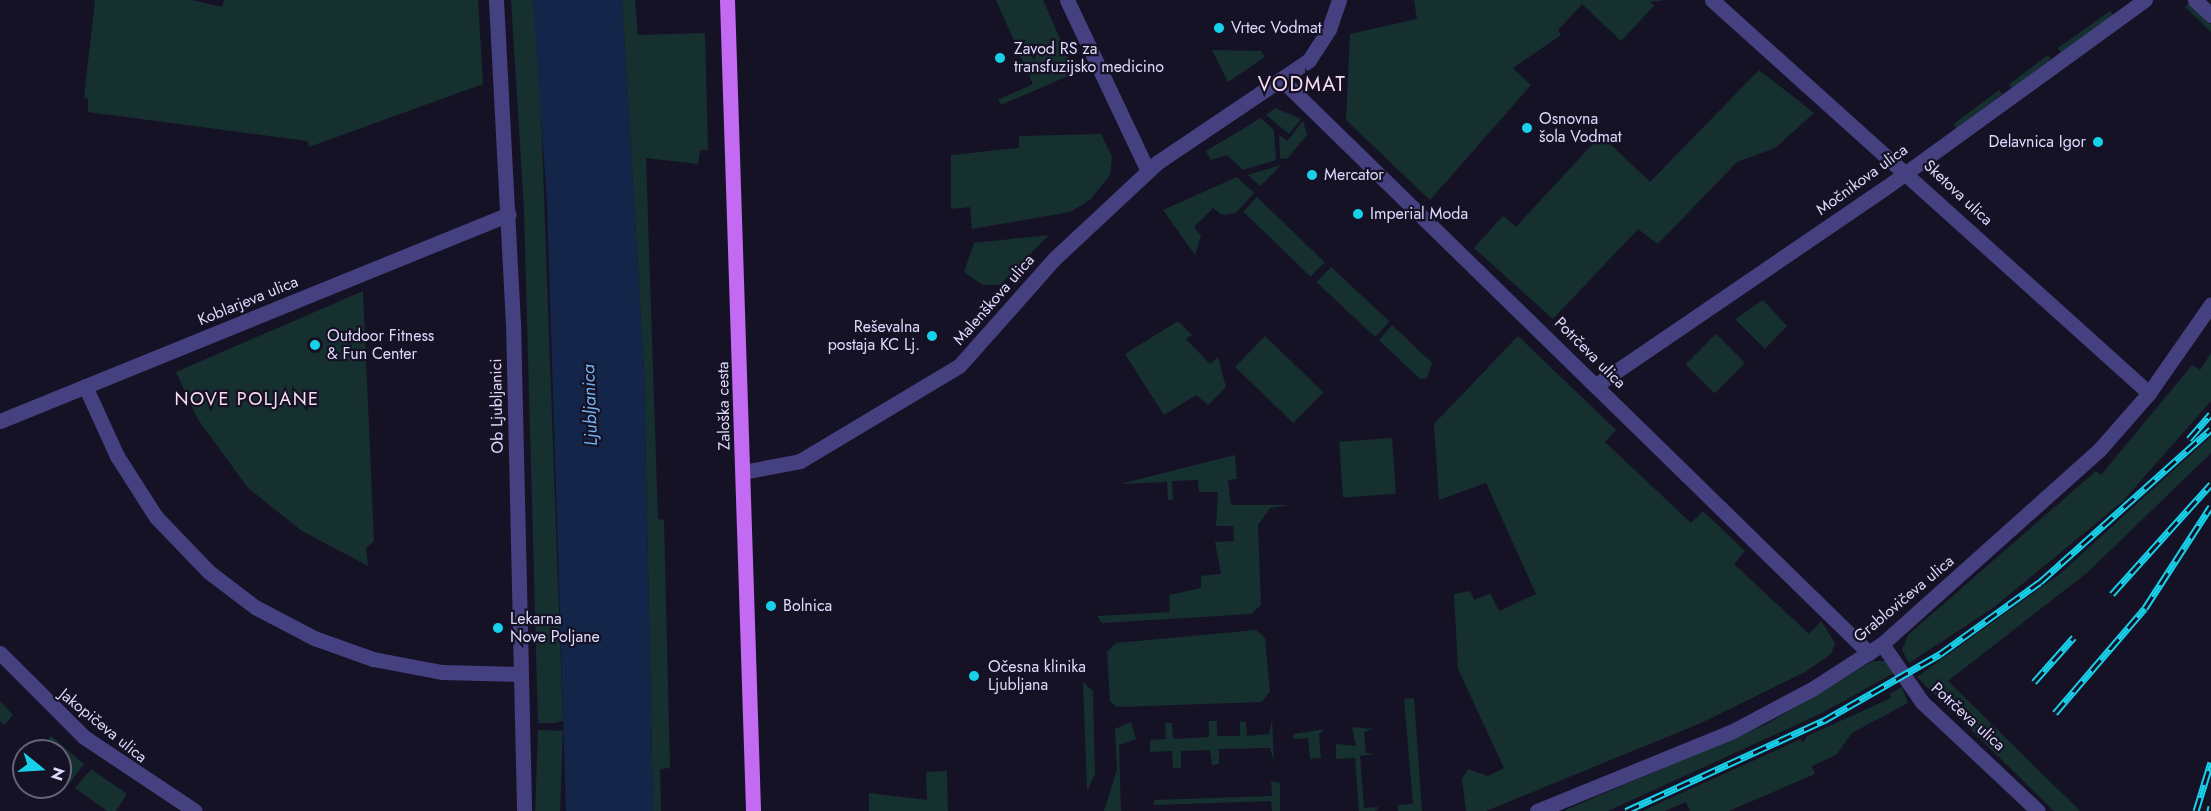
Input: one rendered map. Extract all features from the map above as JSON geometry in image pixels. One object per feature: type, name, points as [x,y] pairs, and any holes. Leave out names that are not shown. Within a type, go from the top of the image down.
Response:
[{"type":"main road","name":"Zaloška cesta","points":[[727,0],[753,811]]},
{"type":"street","name":"Ob Ljubljanici","points":[[496,0],[509,214],[524,811]]},
{"type":"street","points":[[1067,0],[1148,171]]},
{"type":"street","name":"Malenškova ulica","points":[[743,472],[800,461],[959,366],[1054,258],[1148,171],[1215,124],[1283,81],[1309,60],[1329,29],[1338,0]]},
{"type":"street","name":"Sketova ulica","points":[[1712,0],[1907,170],[2149,393]]},
{"type":"street","name":"Močnikova ulica","points":[[1596,385],[1907,170],[2145,0]]},
{"type":"street","points":[[2195,0],[2211,15]]},
{"type":"street","name":"Potrčeva ulica","points":[[1283,81],[1869,653]]},
{"type":"street","name":"Koblarjeva ulica","points":[[0,421],[509,214]]},
{"type":"street","name":"Grablovičeva ulica","points":[[1537,811],[1731,732],[1882,644],[2064,486],[2149,393],[2211,303]]},
{"type":"street","points":[[85,386],[117,456],[156,517],[209,572],[252,604],[314,638],[373,659],[442,672],[521,674]]},
{"type":"street","name":"Potrčeva ulica","points":[[1882,644],[1922,702],[2038,811]]},
{"type":"street","name":"Jakopičeva ulica","points":[[0,653],[84,737],[195,811]]},
{"type":"green space","points":[[95,0],[192,0],[222,7],[224,0],[478,0],[483,84],[309,147],[308,141],[88,112],[88,99],[84,98]]},
{"type":"green space","points":[[511,0],[533,0],[539,57],[563,721],[554,723],[538,723],[524,210]]},
{"type":"green space","points":[[622,0],[635,0],[638,35],[705,33],[708,150],[700,150],[698,164],[646,158],[658,519],[664,520],[670,768],[660,769],[661,811],[653,811],[644,372]]},
{"type":"green space","points":[[996,0],[1043,0],[1075,73],[1001,105],[998,100],[1033,84]]},
{"type":"green space","points":[[1414,0],[1665,0],[1650,2],[1654,6],[1621,41],[1582,4],[1558,30],[1561,35],[1513,68],[1531,85],[1430,200],[1346,120],[1350,34],[1417,19]]},
{"type":"green space","points":[[2189,3],[2211,24],[2211,32],[2185,7]]},
{"type":"green space","points":[[2110,11],[2113,15],[2061,53],[2058,48]]},
{"type":"green space","points":[[1212,50],[1261,51],[1265,57],[1228,82]]},
{"type":"green space","points":[[2048,55],[2051,59],[2012,88],[2009,84]]},
{"type":"green space","points":[[1759,70],[1814,113],[1775,148],[1737,162],[1658,244],[1638,229],[1553,319],[1474,248],[1503,216],[1516,227],[1601,135],[1650,182]]},
{"type":"green space","points":[[1999,90],[2002,94],[1956,128],[1953,124]]},
{"type":"green space","points":[[1275,108],[1301,119],[1289,134],[1266,115]]},
{"type":"green space","points":[[1261,118],[1274,130],[1276,160],[1243,170],[1227,155],[1211,160],[1206,151]]},
{"type":"green space","points":[[1303,121],[1307,135],[1287,159],[1280,158],[1279,135],[1287,141]]},
{"type":"green space","points":[[1101,134],[1112,157],[1110,175],[1090,200],[1070,212],[972,229],[970,207],[951,209],[951,155],[1019,148],[1019,136]]},
{"type":"green space","points":[[1281,165],[1260,186],[1248,175]]},
{"type":"green space","points":[[1237,177],[1254,193],[1236,213],[1222,215],[1213,208],[1194,227],[1201,236],[1195,255],[1163,210]]},
{"type":"green space","points":[[1257,197],[1325,262],[1311,277],[1243,211]]},
{"type":"green space","points":[[1049,235],[1000,285],[983,285],[964,272],[974,243]]},
{"type":"green space","points":[[1331,267],[1390,322],[1375,337],[1317,282]]},
{"type":"green space","points":[[363,291],[374,541],[366,548],[368,566],[302,531],[248,488],[197,418],[176,372]]},
{"type":"green space","points":[[1763,300],[1787,326],[1765,349],[1735,319]]},
{"type":"green space","points":[[1178,321],[1192,335],[1186,339],[1210,364],[1218,357],[1226,387],[1208,405],[1196,395],[1164,415],[1125,354]]},
{"type":"green space","points":[[1392,325],[1432,363],[1427,378],[1420,379],[1379,340]]},
{"type":"green space","points":[[1716,334],[1745,363],[1715,393],[1686,364]]},
{"type":"green space","points":[[1265,336],[1323,392],[1293,423],[1235,367]]},
{"type":"green space","points":[[1518,336],[1616,430],[1605,442],[1691,523],[1703,511],[1745,551],[1734,564],[1809,634],[1821,621],[1835,643],[1831,654],[1805,672],[1701,723],[1486,811],[1466,811],[1462,779],[1468,769],[1488,776],[1504,768],[1458,669],[1454,594],[1470,591],[1474,600],[1490,593],[1499,611],[1536,594],[1486,483],[1439,500],[1434,424]]},
{"type":"green space","points":[[2211,353],[2211,401],[2123,501],[1993,608],[1909,663],[1902,650],[1908,635],[2096,471],[2101,475],[2192,365],[2200,370]]},
{"type":"green space","points":[[2211,436],[2211,453],[2088,572],[1948,681],[2080,811],[2054,811],[1917,677],[2061,573]]},
{"type":"green space","points":[[1392,438],[1396,494],[1343,498],[1339,442]]},
{"type":"green space","points":[[1235,455],[1237,479],[1228,480],[1231,505],[1290,505],[1270,508],[1258,525],[1261,605],[1251,614],[1102,623],[1097,616],[1170,612],[1169,595],[1201,588],[1201,576],[1221,574],[1215,542],[1234,541],[1233,526],[1216,526],[1218,492],[1199,492],[1198,480],[1172,481],[1173,500],[1168,500],[1167,482],[1120,484]]},
{"type":"green space","points":[[1256,630],[1265,638],[1270,691],[1262,702],[1117,707],[1110,701],[1107,652],[1116,643]]},
{"type":"green space","points":[[1873,661],[1886,661],[1894,673],[1820,714],[1608,811],[1563,811],[1767,724]]},
{"type":"green space","points":[[1083,682],[1093,691],[1095,774],[1087,791]]},
{"type":"green space","points":[[1902,687],[1908,703],[1852,733],[1836,755],[1812,766],[1815,774],[1729,811],[1690,811],[1686,802],[1665,811],[1642,811],[1801,739],[1803,743],[1807,736],[1891,698],[1889,694]]},
{"type":"green space","points":[[1414,698],[1422,811],[1398,811],[1398,805],[1413,804],[1404,699]]},
{"type":"green space","points":[[0,701],[13,715],[4,725],[0,721]]},
{"type":"green space","points":[[1272,719],[1274,762],[1270,748],[1219,749],[1219,764],[1212,765],[1210,750],[1181,751],[1181,768],[1173,768],[1172,751],[1150,752],[1150,740],[1166,739],[1165,723],[1172,723],[1173,739],[1209,737],[1209,721],[1217,721],[1217,736],[1240,736],[1240,721],[1246,722],[1247,736],[1269,734]]},
{"type":"green space","points":[[1131,722],[1136,739],[1119,745],[1121,811],[1104,811],[1117,770],[1115,729]]},
{"type":"green space","points":[[1352,727],[1373,729],[1364,732],[1366,753],[1375,754],[1360,756],[1364,808],[1379,807],[1375,811],[1359,811],[1355,758],[1336,759],[1336,744],[1356,746]]},
{"type":"green space","points":[[1325,729],[1319,734],[1321,758],[1310,759],[1308,738],[1293,739],[1294,734]]},
{"type":"green space","points":[[538,730],[563,731],[560,811],[535,811]]},
{"type":"green space","points":[[72,754],[84,764],[72,780]]},
{"type":"green space","points":[[91,769],[127,794],[116,811],[107,811],[75,788]]},
{"type":"green space","points":[[947,771],[948,811],[869,811],[869,793],[927,800],[926,772]]},
{"type":"green space","points":[[1271,781],[1280,783],[1280,811],[1272,811],[1271,801],[1154,805],[1154,800],[1272,796]]},
{"type":"water","name":"Ljubljanica","points":[[533,0],[622,0],[644,372],[653,811],[566,811],[547,203]]},
{"type":"railway","points":[[2189,439],[2211,414]]},
{"type":"railway","points":[[1626,811],[1823,721],[1940,654],[2040,582],[2211,429]]},
{"type":"railway","points":[[2112,594],[2211,484]]},
{"type":"railway","points":[[2055,713],[2145,608],[2211,506]]},
{"type":"railway","points":[[2034,682],[2074,637]]},
{"type":"railway","points":[[2196,811],[2211,762]]},
{"type":"railway","points":[[2210,811],[2211,806]]},
{"type":"place","name":"Vrtec Vodmat","points":[[1219,28]]},
{"type":"place","name":"Zavod RS za transfuzijsko medicino","points":[[1000,58]]},
{"type":"place","name":"Osnovna šola Vodmat","points":[[1527,128]]},
{"type":"place","name":"Delavnica Igor","points":[[2098,142]]},
{"type":"place","name":"Mercator","points":[[1312,175]]},
{"type":"place","name":"Imperial Moda","points":[[1358,214]]},
{"type":"place","name":"Reševalna postaja KC Lj.","points":[[932,336]]},
{"type":"place","name":"Outdoor Fitness & Fun Center","points":[[315,345]]},
{"type":"place","name":"Bolnica","points":[[771,606]]},
{"type":"place","name":"Lekarna Nove Poljane","points":[[498,628]]},
{"type":"place","name":"Očesna klinika Ljubljana","points":[[974,676]]},
{"type":"district","name":"VODMAT","points":[[1302,84]]},
{"type":"district","name":"NOVE POLJANE","points":[[247,399]]}]
